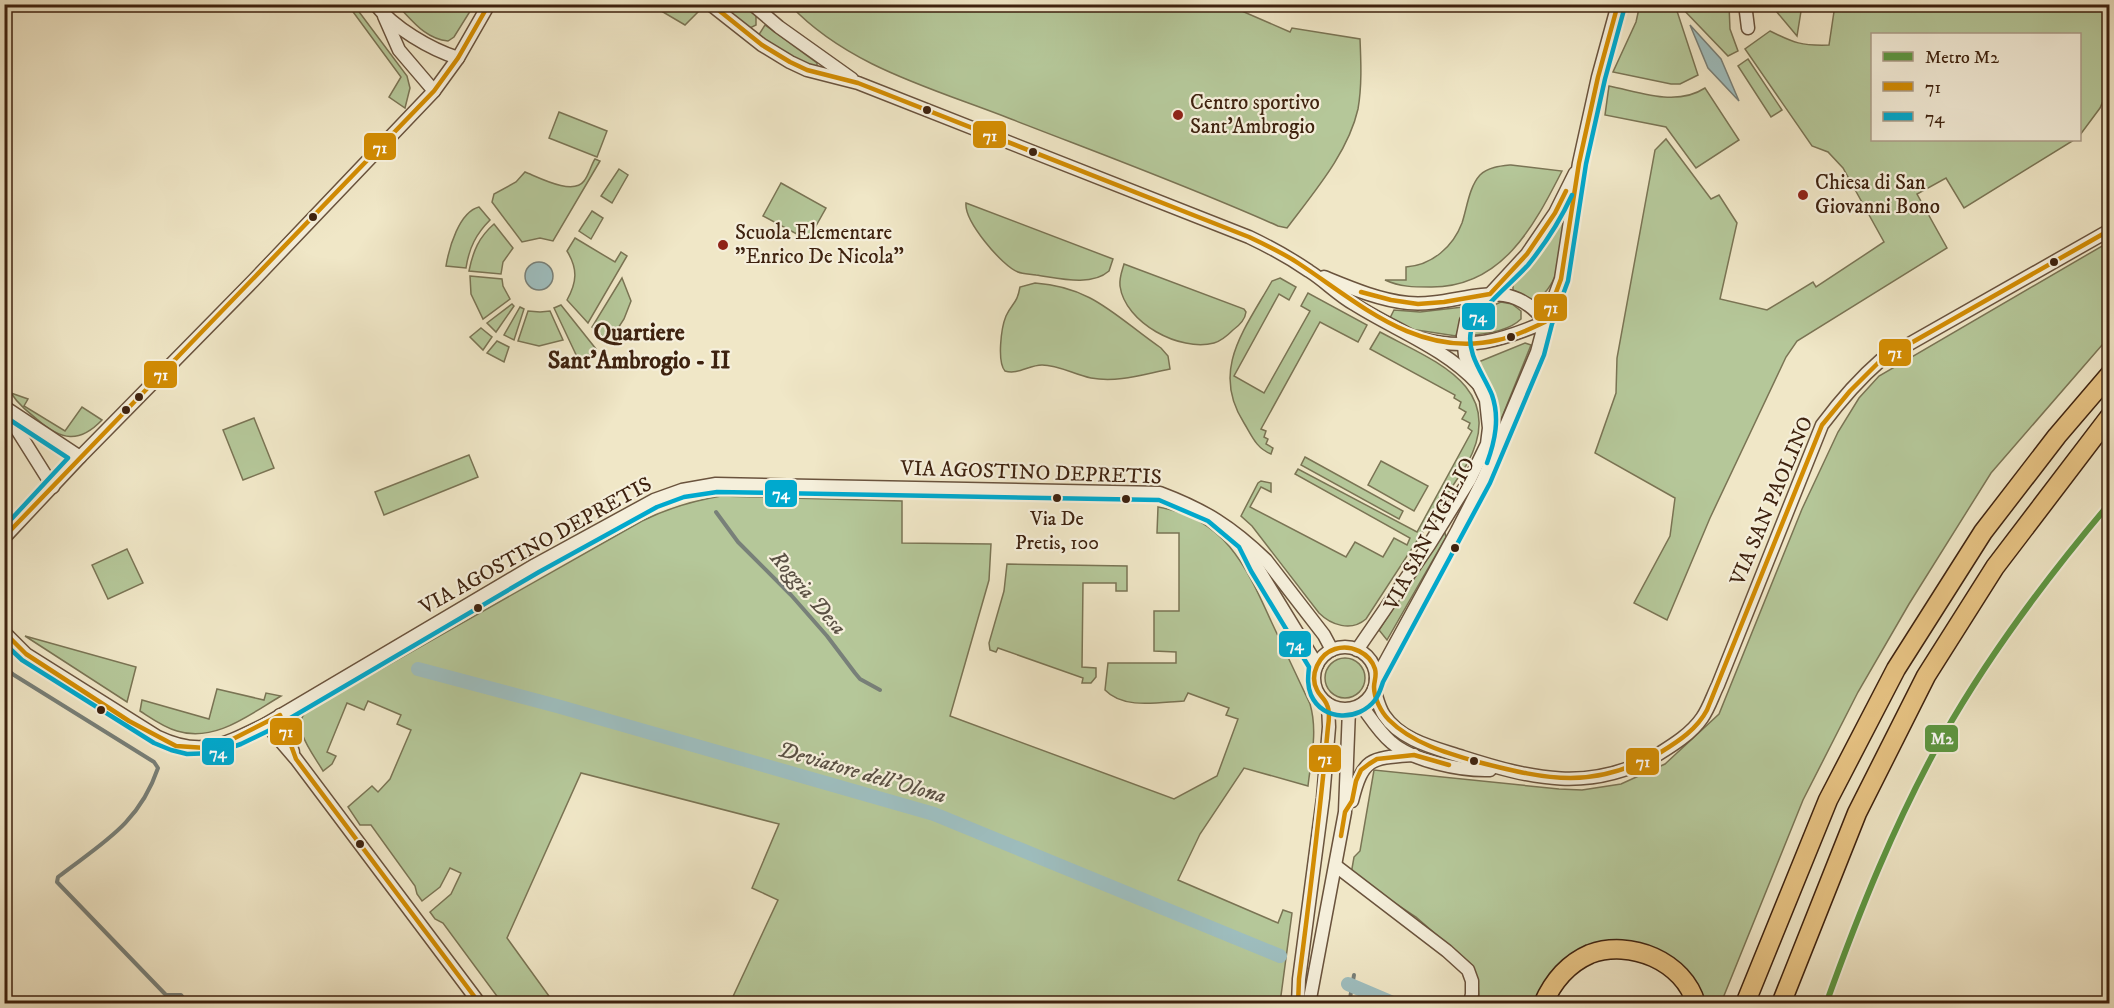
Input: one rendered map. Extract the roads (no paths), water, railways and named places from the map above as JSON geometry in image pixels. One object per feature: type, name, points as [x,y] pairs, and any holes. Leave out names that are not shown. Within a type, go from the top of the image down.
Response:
[{"type":"highway","points":[[1745,1004],[1828,800],[1896,669],[1983,532],[2057,436],[2109,374]]},
{"type":"highway","points":[[1781,1004],[1857,813],[1926,676],[1995,567],[2109,416]]},
{"type":"highway","points":[[1543,1004],[1551,986],[1563,971],[1578,960],[1591,954],[1624,950],[1658,958],[1674,969],[1687,983],[1696,1004]]},
{"type":"street","points":[[375,4],[384,15],[399,50],[434,90]]},
{"type":"street","points":[[4,538],[434,90],[458,58],[489,4]]},
{"type":"street","points":[[710,4],[762,45],[807,70],[858,83],[1249,237],[1279,251],[1312,272],[1346,300],[1455,363],[1478,384]]},
{"type":"street","points":[[752,4],[779,27],[858,83]]},
{"type":"street","name":"VIA SAN VIGILIO","points":[[1375,684],[1483,480],[1537,352],[1561,279],[1580,163],[1598,77],[1618,4]]},
{"type":"street","points":[[1745,4],[1748,28]]},
{"type":"street","points":[[384,15],[437,51],[458,58]]},
{"type":"street","name":"VIA SAN VIGILIO","points":[[1357,650],[1429,545],[1481,459],[1487,444],[1489,428],[1486,400],[1468,365],[1463,344],[1466,321],[1477,305],[1527,254],[1555,213],[1580,163]]},
{"type":"street","name":"VIA SAN PAOLINO","points":[[1375,684],[1384,716],[1404,734],[1426,746],[1508,770],[1559,779],[1617,774],[1637,766],[1688,733],[1702,717],[1718,685],[1822,425],[1840,400],[1863,375],[1881,360],[2109,230]]},
{"type":"street","points":[[1312,272],[1371,295],[1406,303],[1444,302],[1503,293],[1518,298],[1537,311],[1545,322],[1498,340],[1463,344],[1440,343],[1408,334]]},
{"type":"street","points":[[4,408],[80,457]]},
{"type":"street","points":[[4,408],[52,487]]},
{"type":"street","name":"VIA AGOSTINO DEPRETIS","points":[[4,632],[26,654],[129,721],[176,746],[206,748],[223,744],[266,724],[535,565],[654,500],[693,488],[716,484],[1160,494],[1212,515],[1266,560],[1324,634],[1332,650]]},
{"type":"street","name":"VIA AGOSTINO DEPRETIS","points":[[1245,542],[1257,567],[1317,666]]},
{"type":"street","points":[[1341,648],[1357,650],[1371,662],[1375,684],[1369,698],[1355,707],[1338,708],[1328,704],[1317,691],[1315,683],[1317,666],[1332,650],[1341,648]]},
{"type":"street","points":[[1298,1004],[1299,979],[1323,798],[1329,727],[1328,704]]},
{"type":"street","points":[[1309,1004],[1345,812],[1355,707]]},
{"type":"street","name":"VIA SAN PAOLINO","points":[[1355,707],[1391,742],[1414,755],[1444,764],[1479,770],[1508,770]]},
{"type":"street","points":[[280,715],[296,759]]},
{"type":"street","points":[[266,724],[296,759],[480,1004]]},
{"type":"street","points":[[1345,812],[1352,801],[1361,770],[1377,759],[1414,755]]},
{"type":"street","points":[[1323,798],[1329,793],[1341,795],[1345,812]]},
{"type":"street","points":[[1336,866],[1447,951],[1468,970],[1472,981],[1470,1004]]},
{"type":"water","points":[[1690,25],[1721,59],[1739,101],[1708,68]]},
{"type":"water","points":[[539,262],[549,266],[553,276],[549,286],[539,290],[529,286],[525,276],[529,266]]},
{"type":"waterway","name":"Roggia Desa","points":[[716,512],[738,542],[791,595],[827,636],[860,679],[880,690]]},
{"type":"waterway","points":[[4,667],[154,762],[158,768],[141,804],[130,818],[104,842],[58,877],[57,882],[166,995],[181,995],[188,1004]]},
{"type":"waterway","name":"Deviatore dell'Olona","points":[[418,669],[557,706],[934,814],[1280,956]]},
{"type":"waterway","name":"Roggia Desa","points":[[1349,1004],[1354,975]]},
{"type":"waterway","points":[[1348,984],[1395,1004]]},
{"type":"metro line","name":"M2","points":[[1826,1004],[1879,868],[1909,801],[1943,736],[2000,645],[2064,559],[2110,503]]},
{"type":"place","name":"Centro sportivo Sant'Ambrogio","points":[[1178,115]]},
{"type":"place","name":"Chiesa di San Giovanni Bono","points":[[1803,195]]},
{"type":"place","name":"Scuola Elementare \"Enrico De Nicola\"","points":[[723,245]]},
{"type":"place","name":"Via De Pretis, 100","points":[[1057,498]]},
{"type":"district","name":"Quartiere Sant'Ambrogio - II","points":[[639,347]]}]
